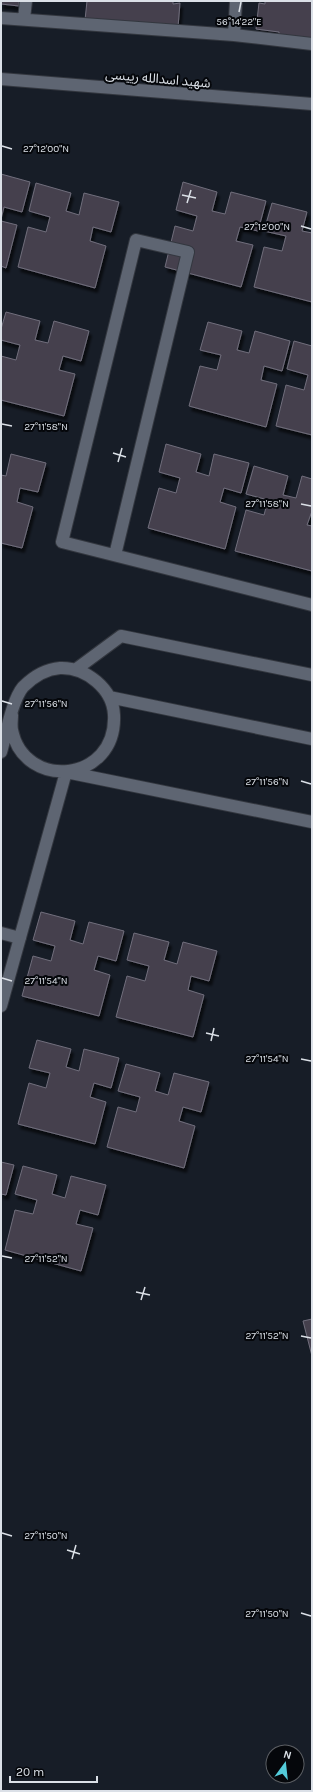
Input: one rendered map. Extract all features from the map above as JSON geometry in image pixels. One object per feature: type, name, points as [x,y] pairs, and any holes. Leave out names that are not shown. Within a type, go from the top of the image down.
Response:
[{"type":"street","points":[[24,20],[26,1]]},
{"type":"street","points":[[234,35],[236,1]]},
{"type":"street","points":[[1,18],[234,35],[312,44]]},
{"type":"street","name":"شهید اسدالله رییسی","points":[[1,79],[312,104]]},
{"type":"street","points":[[115,556],[188,252],[136,240],[62,542],[115,556],[312,605]]},
{"type":"street","points":[[75,670],[122,636],[312,676]]},
{"type":"street","points":[[1,752],[15,701],[22,688],[33,678],[46,671],[61,668],[75,670],[89,676],[101,685],[109,697],[114,710],[115,725],[111,739],[104,752],[94,762],[80,769],[66,772]]},
{"type":"street","points":[[109,697],[312,739]]},
{"type":"street","points":[[12,715],[12,730],[17,744],[26,756],[38,765],[52,771],[66,772],[312,822]]},
{"type":"street","points":[[1,1006],[66,772]]},
{"type":"street","points":[[1,933],[20,938]]},
{"type":"building","points":[[1,1],[19,1],[19,6],[1,4]]},
{"type":"building","points":[[87,1],[173,1],[173,4],[180,3],[178,27],[85,20]]},
{"type":"building","points":[[265,1],[312,1],[312,41],[279,37],[279,32],[256,29],[259,3],[265,4]]},
{"type":"building","points":[[1,174],[30,182],[22,212],[4,207],[1,219]]},
{"type":"building","points":[[183,182],[217,192],[212,211],[225,214],[231,192],[266,201],[258,231],[240,227],[236,241],[253,245],[241,287],[165,267],[175,226],[193,231],[197,216],[176,210]]},
{"type":"building","points":[[36,183],[71,193],[66,211],[79,215],[84,193],[119,202],[111,232],[93,227],[90,241],[106,246],[95,288],[18,267],[28,227],[46,232],[50,217],[29,211]]},
{"type":"building","points":[[272,203],[307,212],[302,231],[312,233],[312,302],[254,287],[264,247],[282,251],[286,236],[264,231]]},
{"type":"building","points":[[1,221],[17,225],[6,268],[1,266]]},
{"type":"building","points":[[6,312],[40,321],[35,340],[48,343],[54,321],[89,331],[81,361],[63,356],[59,370],[75,374],[64,416],[1,400],[1,356],[16,360],[20,345],[1,340],[1,329]]},
{"type":"building","points":[[208,322],[242,331],[237,350],[249,353],[255,331],[290,341],[282,371],[264,366],[261,380],[277,384],[266,427],[189,406],[200,366],[217,370],[221,355],[200,350]]},
{"type":"building","points":[[294,341],[312,346],[312,435],[276,426],[286,385],[304,390],[308,375],[287,369]]},
{"type":"building","points":[[166,444],[201,454],[196,472],[209,476],[214,454],[249,463],[241,493],[224,488],[220,502],[236,507],[225,549],[148,528],[159,488],[176,493],[180,478],[159,472]]},
{"type":"building","points":[[11,454],[46,463],[38,492],[20,488],[17,502],[33,507],[22,548],[1,543],[1,475],[6,476]]},
{"type":"building","points":[[254,466],[288,476],[283,495],[296,498],[302,476],[312,479],[312,511],[307,525],[312,526],[312,571],[235,551],[246,510],[264,515],[268,500],[246,494]]},
{"type":"building","points":[[41,912],[75,921],[70,940],[83,944],[89,922],[124,931],[116,961],[98,956],[94,970],[110,975],[99,1016],[22,996],[33,956],[51,961],[55,946],[33,940]]},
{"type":"building","points":[[134,933],[169,942],[164,960],[177,964],[183,942],[217,951],[209,981],[191,976],[188,990],[204,995],[193,1037],[116,1017],[127,976],[145,981],[149,966],[127,960]]},
{"type":"building","points":[[37,1040],[71,1049],[66,1067],[79,1071],[84,1049],[119,1058],[111,1088],[94,1083],[90,1097],[106,1102],[95,1144],[18,1124],[29,1083],[46,1088],[50,1073],[29,1068]]},
{"type":"building","points":[[126,1064],[160,1073],[155,1091],[168,1095],[174,1073],[209,1082],[201,1112],[183,1107],[179,1121],[195,1126],[184,1168],[107,1147],[118,1107],[136,1112],[140,1097],[118,1091]]},
{"type":"building","points":[[1,1162],[14,1165],[6,1195],[1,1194]]},
{"type":"building","points":[[23,1166],[57,1175],[52,1194],[65,1198],[71,1176],[106,1185],[98,1215],[80,1210],[76,1224],[93,1228],[81,1271],[5,1250],[15,1210],[33,1214],[37,1200],[15,1194]]},
{"type":"building","points":[[312,1319],[312,1356],[303,1321]]}]
